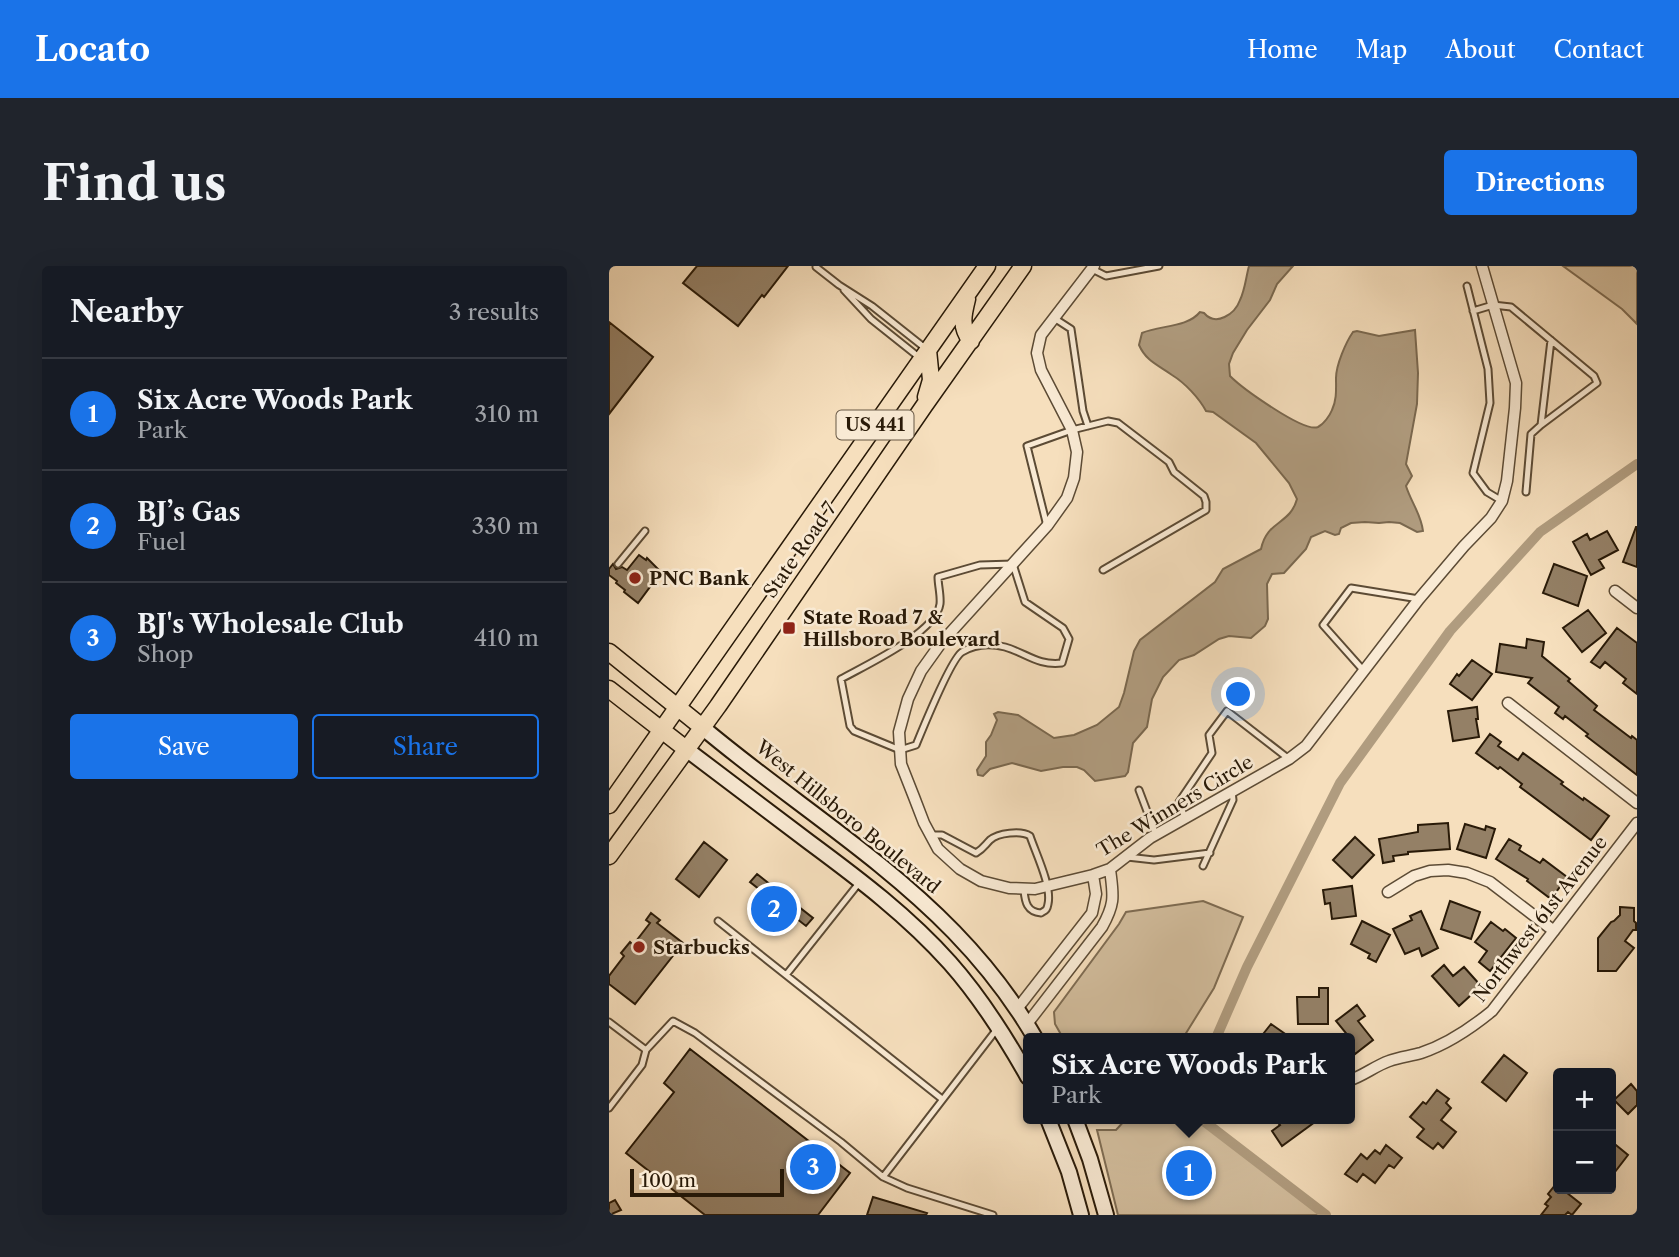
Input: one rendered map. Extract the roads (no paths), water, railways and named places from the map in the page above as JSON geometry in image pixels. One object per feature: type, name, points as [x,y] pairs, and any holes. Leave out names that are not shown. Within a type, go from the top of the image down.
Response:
[{"type":"main road","name":"State Road 7","points":[[609,805],[987,266]]},
{"type":"main road","name":"State Road 7","points":[[609,856],[1023,266]]},
{"type":"main road","points":[[968,293],[963,327],[971,341]]},
{"type":"main road","points":[[924,406],[931,380],[925,355]]},
{"type":"main road","name":"West Hillsboro Boulevard","points":[[609,652],[702,727]]},
{"type":"main road","points":[[609,688],[686,749]]},
{"type":"street","name":"The Winners Circle","points":[[1093,267],[1041,335],[1037,354],[1041,370],[1072,430],[1077,452],[1074,478],[1067,498],[1047,526],[941,643],[921,671],[908,699],[899,732],[901,764],[924,823],[938,849],[960,869],[981,881],[1024,890],[1110,869],[1156,835],[1289,759],[1306,746],[1419,599],[1491,518],[1502,501],[1507,481],[1516,383],[1482,266]]},
{"type":"street","points":[[1615,591],[1637,608]]},
{"type":"street","points":[[1508,703],[1637,803]]},
{"type":"street","name":"West Hillsboro Boulevard","points":[[702,727],[914,894],[974,954],[1032,1033]]},
{"type":"street","points":[[686,749],[861,880],[906,918],[964,980],[999,1027],[1023,1068]]},
{"type":"street","name":"Northwest 61st Avenue","points":[[1355,1077],[1392,1059],[1420,1053],[1449,1042],[1492,1011],[1637,823]]},
{"type":"street","points":[[999,1027],[1027,1024],[1109,915],[1114,899],[1110,869]]},
{"type":"street","points":[[1388,892],[1413,876],[1430,871],[1467,873],[1490,882],[1554,930]]},
{"type":"street","points":[[999,1027],[1017,1009],[1092,913],[1096,894],[1093,875]]},
{"type":"street","points":[[1075,936],[1087,945]]},
{"type":"street","points":[[1050,1124],[1069,1172],[1081,1215]]},
{"type":"street","points":[[1077,1124],[1106,1215]]},
{"type":"lane","points":[[1093,267],[1106,276],[1159,266]]},
{"type":"lane","points":[[816,267],[872,306],[925,355]]},
{"type":"lane","points":[[839,285],[871,319],[925,355]]},
{"type":"lane","points":[[1467,286],[1488,369],[1490,403],[1473,473],[1487,492],[1502,501]]},
{"type":"lane","points":[[1473,311],[1493,305],[1511,307],[1594,376],[1597,383],[1531,434],[1526,492]]},
{"type":"lane","points":[[1054,318],[1071,329],[1083,411],[1088,426]]},
{"type":"lane","points":[[1541,425],[1551,340]]},
{"type":"lane","points":[[1047,526],[1027,446],[1108,421],[1118,423],[1168,462],[1174,472],[1204,496],[1206,510],[1103,570]]},
{"type":"lane","points":[[618,564],[645,531]]},
{"type":"lane","points":[[1013,564],[1025,601],[1063,628],[1069,639],[1062,663],[1049,665],[1004,647],[981,644],[960,653],[950,668],[916,745],[900,750],[854,731],[850,726],[841,679],[910,641],[932,618],[940,605],[938,577],[980,565],[1013,564]]},
{"type":"lane","points":[[1363,670],[1323,625],[1351,588],[1419,599]]},
{"type":"lane","points":[[1185,818],[1179,802],[1212,753],[1209,736],[1227,711],[1289,759]]},
{"type":"lane","points":[[1139,790],[1156,835]]},
{"type":"lane","points":[[1203,866],[1233,800],[1232,791]]},
{"type":"lane","points":[[931,835],[942,835],[976,853],[998,835],[1025,833],[1030,836],[1047,886],[1049,903],[1046,909],[1041,913],[1029,908],[1024,890]]},
{"type":"lane","points":[[1124,857],[1154,860],[1210,853]]},
{"type":"lane","points":[[786,975],[861,880]]},
{"type":"lane","points":[[718,921],[942,1099]]},
{"type":"lane","points":[[609,1108],[642,1065],[646,1050],[673,1021],[695,1033],[841,1142],[883,1177],[907,1188],[993,1215]]},
{"type":"lane","points":[[609,1022],[646,1050]]},
{"type":"lane","points":[[883,1177],[999,1027]]},
{"type":"waterway","points":[[1218,1033],[1247,967],[1340,783],[1450,631],[1540,532],[1637,464]]},
{"type":"waterway","points":[[1208,1124],[1326,1215]]},
{"type":"place","name":"PNC Bank","points":[[635,578]]},
{"type":"place","name":"State Road 7 & Hillsboro Boulevard","points":[[789,628]]},
{"type":"place","name":"BJ’s Gas","points":[[774,909]]},
{"type":"place","name":"Starbucks","points":[[639,947]]},
{"type":"place","name":"BJ's Wholesale Club","points":[[813,1167]]},
{"type":"place","name":"Six Acre Woods Park","points":[[1189,1173]]}]
